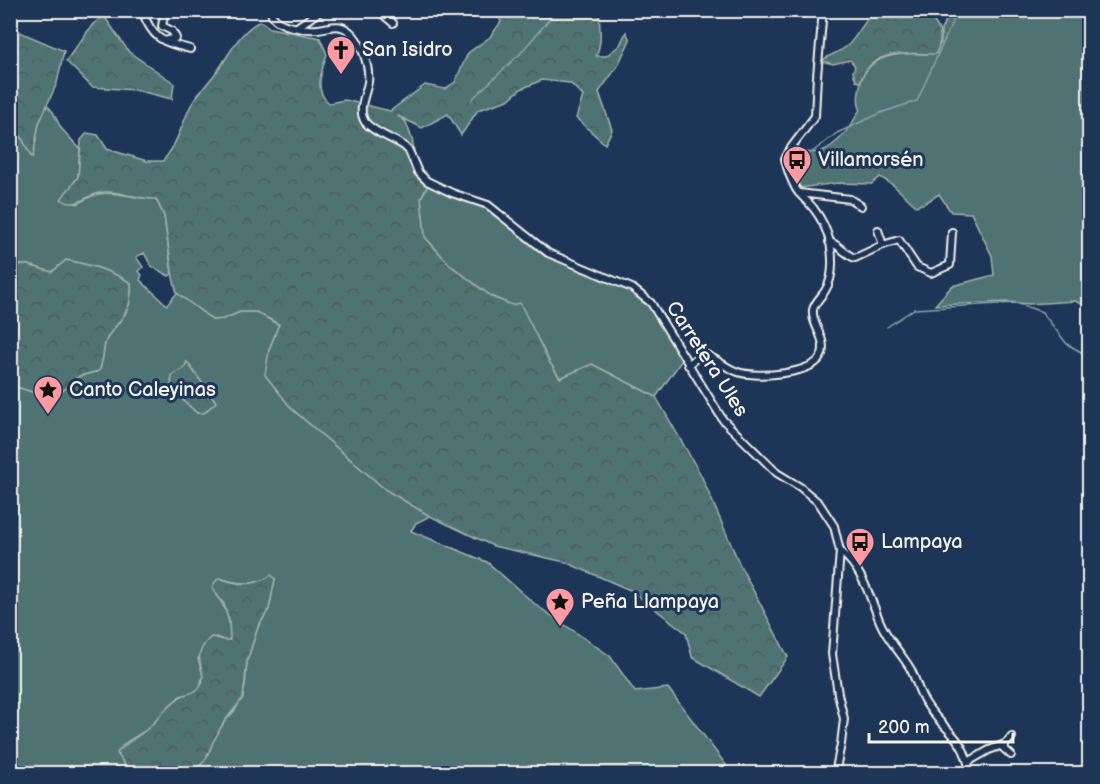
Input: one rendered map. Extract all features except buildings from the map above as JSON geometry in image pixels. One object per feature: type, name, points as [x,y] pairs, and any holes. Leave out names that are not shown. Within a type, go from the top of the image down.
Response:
[{"type":"street","points":[[142,10],[153,34],[170,44],[190,49]]},
{"type":"street","points":[[165,10],[162,26],[172,31],[176,38],[165,41]]},
{"type":"street","name":"Carretera Ules","points":[[271,10],[271,15],[280,24],[317,29],[338,25],[351,32],[362,51],[368,73],[361,112],[371,128],[404,146],[409,151],[422,178],[452,193],[488,205],[548,253],[632,288],[651,303],[723,420],[777,472],[819,503],[834,526],[840,551],[832,654],[844,719],[842,744],[835,774]]},
{"type":"street","points":[[297,27],[322,10]]},
{"type":"street","points":[[378,10],[393,23]]},
{"type":"street","points":[[688,364],[702,353],[737,372],[752,375],[800,370],[819,360],[823,345],[813,316],[813,307],[830,282],[832,271],[830,242],[814,209],[795,187],[785,159],[815,116],[823,10]]},
{"type":"street","points":[[799,193],[850,199],[861,206]]},
{"type":"street","points":[[878,230],[883,245]]},
{"type":"street","points":[[830,242],[855,258],[899,240],[918,267],[931,273],[950,265],[952,232]]},
{"type":"street","points":[[840,551],[858,569],[881,623],[911,670],[924,700],[943,726],[956,736],[965,751],[969,774]]},
{"type":"street","points":[[968,762],[1001,746],[1012,737]]},
{"type":"street","points":[[1001,746],[1011,755]]},
{"type":"green space","points":[[497,11],[600,11],[600,39],[596,56],[606,56],[620,45],[626,32],[630,40],[617,67],[599,92],[612,130],[605,144],[576,118],[583,96],[570,83],[542,80],[521,89],[508,100],[478,110],[461,135],[448,114],[422,128],[398,116],[406,122],[412,139],[418,176],[428,185],[421,198],[425,237],[450,265],[492,297],[512,305],[520,303],[560,378],[592,364],[656,397],[701,475],[740,565],[788,657],[759,697],[692,657],[686,633],[630,590],[565,562],[493,546],[430,516],[386,490],[292,409],[265,375],[269,350],[279,324],[256,312],[240,312],[223,319],[213,320],[177,293],[164,216],[156,199],[104,192],[72,203],[61,199],[78,177],[81,140],[87,133],[98,135],[107,149],[147,161],[163,161],[175,142],[196,97],[246,31],[260,21],[270,28],[320,38],[327,54],[321,73],[320,86],[321,93],[329,103],[345,100],[390,111],[425,85],[445,89],[455,82],[468,53],[490,37],[501,22]]},
{"type":"green space","points":[[874,11],[926,11],[940,35],[936,54],[902,54],[882,58],[873,63],[860,82],[856,81],[853,72],[855,66],[850,60],[833,64],[822,61],[850,43]]},
{"type":"green space","points":[[950,11],[1089,11],[1089,307],[1075,301],[935,305],[952,286],[994,275],[992,256],[971,213],[951,212],[939,194],[916,206],[893,185],[880,177],[872,184],[838,183],[799,188],[788,156],[794,151],[819,152],[834,144],[849,127],[860,109],[859,89],[863,76],[869,68],[876,62],[895,55],[926,54],[941,43],[941,30]]},
{"type":"green space","points":[[104,16],[129,52],[174,83],[172,99],[135,90],[92,87],[66,61],[93,24]]},
{"type":"green space","points":[[11,22],[15,30],[64,51],[57,83],[39,123],[33,157],[11,116]]},
{"type":"green space","points":[[47,105],[61,128],[80,149],[78,177],[62,199],[78,204],[98,194],[107,193],[156,199],[164,216],[172,274],[169,276],[151,266],[144,253],[136,257],[143,267],[138,271],[142,275],[140,280],[167,305],[177,293],[213,320],[223,319],[240,312],[256,312],[279,325],[269,350],[292,409],[386,490],[430,516],[416,523],[411,531],[487,562],[536,605],[610,656],[635,692],[668,688],[732,773],[144,773],[157,766],[171,771],[206,759],[224,722],[236,709],[245,687],[247,661],[258,627],[269,609],[275,579],[241,583],[220,578],[216,595],[227,616],[230,640],[225,641],[216,637],[198,659],[203,675],[200,687],[193,693],[180,696],[148,729],[125,743],[118,752],[130,773],[11,773],[11,385],[47,397],[58,395],[79,376],[99,371],[105,343],[126,312],[131,290],[131,283],[115,275],[92,266],[66,260],[52,272],[28,265],[11,265],[11,116],[31,156],[39,123]],"holes":[[[187,363],[216,402],[204,413],[197,413],[183,400],[172,375],[184,368]]]},
{"type":"green space","points":[[428,185],[449,196],[482,205],[541,251],[630,289],[651,308],[682,360],[656,397],[592,364],[560,379],[512,305],[492,297],[450,265],[425,237],[421,198]]},
{"type":"green space","points":[[66,260],[100,269],[131,283],[129,305],[107,338],[99,371],[79,376],[58,395],[47,397],[11,385],[11,265],[28,265],[52,272]]},
{"type":"green space","points":[[187,362],[216,402],[204,413],[197,413],[171,385],[172,375],[184,368]]},
{"type":"green space","points":[[271,575],[275,579],[269,609],[258,627],[247,661],[243,698],[224,722],[206,759],[198,768],[188,771],[171,771],[157,766],[144,773],[130,773],[117,753],[146,730],[175,701],[200,687],[203,675],[200,652],[211,637],[230,640],[229,621],[224,604],[212,588],[215,582],[219,578],[239,583],[252,583]]},
{"type":"waterway","points":[[471,100],[520,54],[557,10]]},
{"type":"waterway","points":[[811,153],[837,133],[883,112],[917,101],[958,10]]},
{"type":"waterway","points":[[887,327],[914,309],[1016,303],[1042,312],[1067,344],[1090,357]]},
{"type":"place","name":"San Isidro","points":[[341,76]]},
{"type":"place","name":"Villamorsén","points":[[797,186]]},
{"type":"place","name":"Canto Caleyinas","points":[[48,416]]},
{"type":"place","name":"Lampaya","points":[[860,568]]},
{"type":"place","name":"Peña Llampaya","points":[[560,628]]}]
